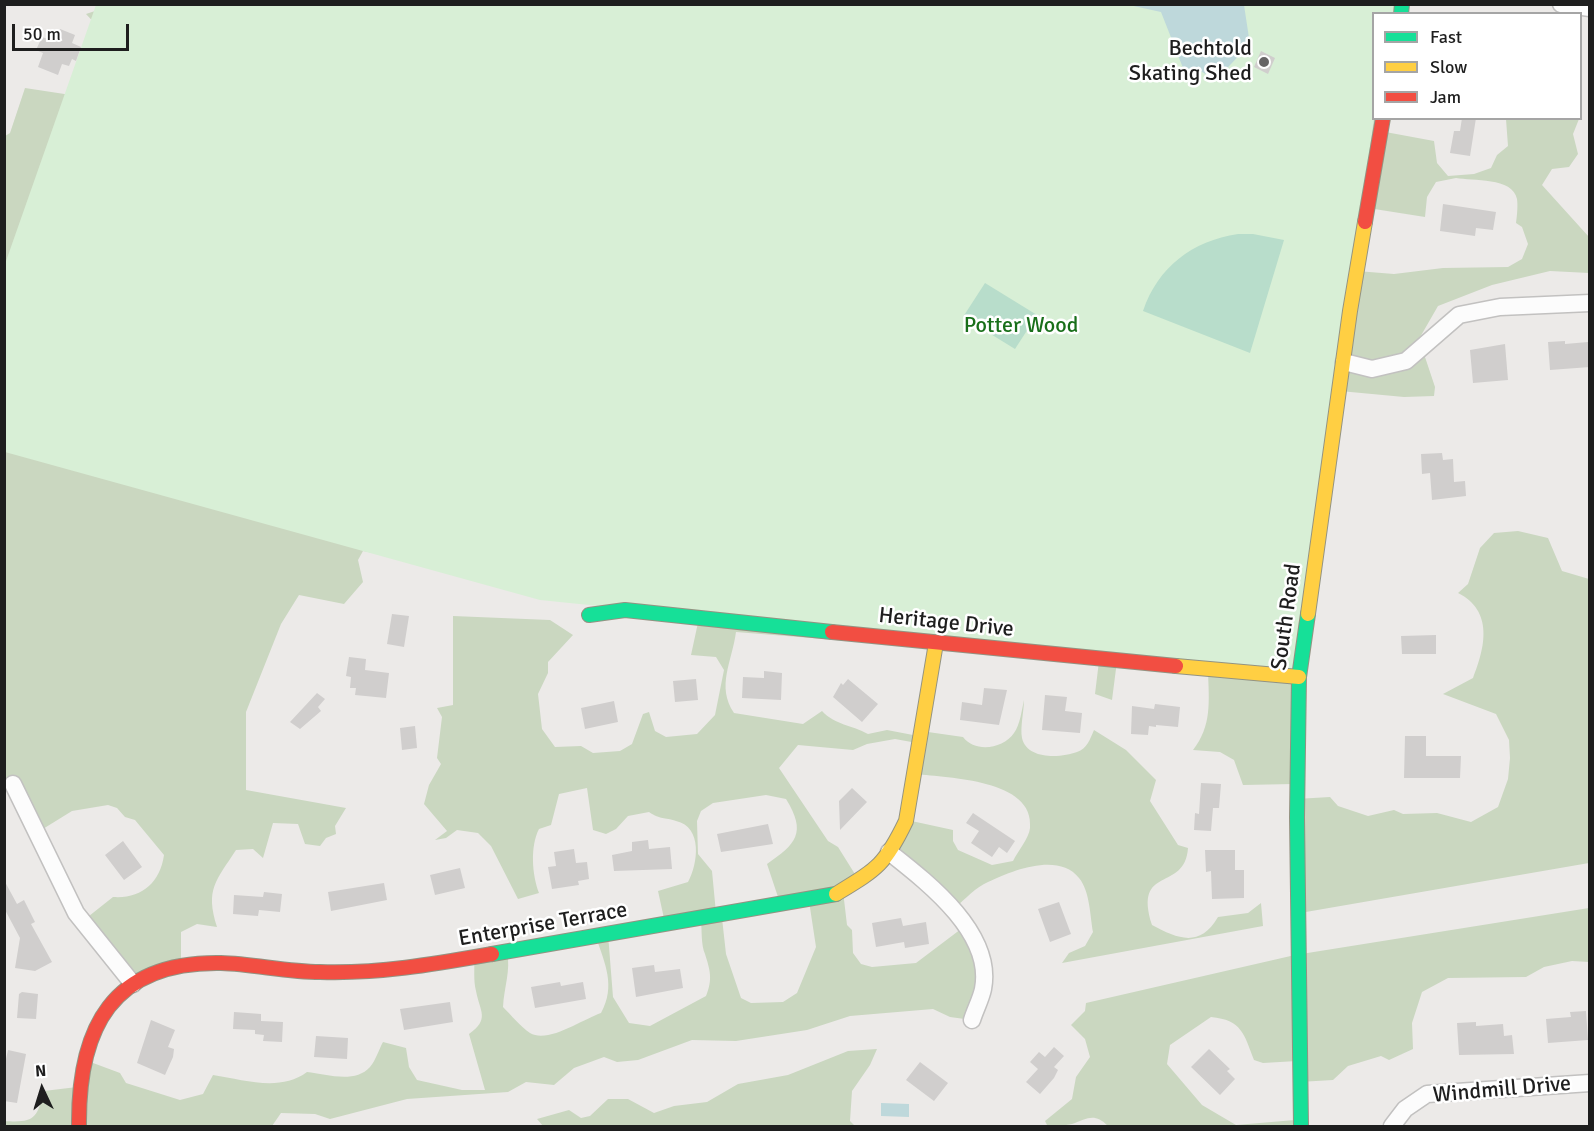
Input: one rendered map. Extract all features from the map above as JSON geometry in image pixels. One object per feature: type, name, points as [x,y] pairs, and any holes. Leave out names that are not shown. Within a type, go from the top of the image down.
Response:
[{"type":"street","points":[[1561,4],[1590,8]]},
{"type":"street","name":"South Road","points":[[1301,1126],[1297,817],[1299,677],[1344,362],[1383,120]]},
{"type":"street","points":[[1344,362],[1372,369],[1406,361],[1459,315],[1500,307],[1590,303]]},
{"type":"street","name":"Heritage Drive","points":[[589,615],[625,610],[1198,670],[1299,677]]},
{"type":"street","name":"Enterprise Terrace","points":[[79,1126],[80,1077],[87,1050],[102,1016],[127,986],[149,974],[183,965],[214,963],[296,971],[358,973],[399,970],[760,911],[831,897],[876,870],[906,821],[936,643]]},
{"type":"street","points":[[13,784],[76,913],[133,984]]},
{"type":"street","points":[[889,852],[938,890],[973,937],[983,967],[983,988],[972,1020]]},
{"type":"street","name":"Windmill Drive","points":[[1392,1126],[1405,1109],[1427,1094],[1590,1083]]},
{"type":"green space","name":"Potter Wood","points":[[106,4],[1372,14],[1372,120],[1375,120],[1380,131],[1434,141],[1437,163],[1448,176],[1474,174],[1491,168],[1497,155],[1508,146],[1506,120],[1579,120],[1573,134],[1578,154],[1569,167],[1552,169],[1542,185],[1589,237],[1589,273],[1550,271],[1492,285],[1438,306],[1419,339],[1435,387],[1434,396],[1404,397],[1340,391],[1335,410],[1293,784],[1243,785],[1234,760],[1220,752],[1193,750],[1204,732],[1208,713],[1208,672],[1117,661],[1112,700],[1095,694],[1099,661],[736,632],[726,683],[726,693],[734,713],[803,724],[822,711],[838,722],[868,734],[887,730],[913,735],[921,731],[963,737],[974,745],[989,747],[1003,743],[1014,733],[1024,700],[1022,738],[1030,750],[1045,756],[1080,751],[1088,743],[1094,730],[1126,750],[1156,780],[1150,801],[1178,845],[1188,848],[1185,862],[1178,870],[1154,886],[1149,894],[1148,906],[1152,925],[1180,937],[1196,937],[1211,927],[1218,917],[1248,913],[1261,903],[1263,926],[1062,963],[1069,953],[1085,946],[1093,932],[1083,883],[1070,870],[1048,865],[1010,873],[979,887],[955,908],[893,854],[907,820],[953,830],[953,841],[958,850],[992,865],[1013,861],[1026,840],[1030,828],[1028,812],[1019,799],[1005,790],[987,784],[916,774],[917,743],[895,739],[867,744],[853,750],[798,745],[779,768],[828,841],[838,847],[858,879],[843,891],[847,925],[852,930],[853,953],[861,964],[872,967],[916,963],[965,926],[982,965],[972,1020],[950,1017],[933,1009],[850,1016],[807,1030],[736,1041],[692,1040],[638,1060],[617,1062],[604,1057],[574,1068],[554,1085],[526,1082],[508,1092],[407,1099],[330,1119],[315,1114],[281,1113],[272,1126],[5,1126],[4,1121],[22,1121],[33,1117],[39,1108],[44,1091],[77,1087],[85,1060],[120,1073],[126,1083],[180,1100],[203,1094],[213,1075],[250,1082],[274,1083],[297,1078],[307,1072],[340,1077],[356,1075],[370,1067],[383,1042],[406,1048],[409,1067],[417,1080],[462,1090],[485,1090],[469,1034],[480,1024],[482,1015],[475,987],[474,957],[507,951],[508,972],[503,1007],[530,1033],[537,1036],[556,1033],[601,1013],[608,994],[608,975],[596,937],[608,934],[613,997],[629,1023],[650,1026],[706,996],[710,979],[703,946],[701,921],[665,923],[658,891],[688,882],[694,866],[696,847],[691,831],[685,825],[649,812],[628,816],[616,829],[606,834],[593,830],[587,788],[559,794],[551,825],[539,829],[534,844],[534,869],[539,893],[518,899],[491,846],[478,833],[457,830],[446,838],[435,840],[447,831],[424,804],[429,785],[441,764],[437,758],[442,717],[437,708],[453,705],[453,616],[550,620],[573,635],[548,662],[548,673],[538,694],[542,729],[555,747],[581,746],[593,753],[620,751],[632,744],[643,714],[649,712],[655,731],[666,737],[697,734],[715,715],[724,670],[716,657],[691,655],[699,618],[363,551],[358,560],[363,582],[344,604],[299,595],[281,624],[246,712],[246,790],[346,808],[335,826],[336,834],[326,838],[320,846],[305,844],[298,824],[273,823],[263,858],[253,849],[236,850],[218,878],[212,894],[217,927],[197,924],[181,932],[181,961],[136,979],[84,920],[113,897],[132,895],[148,887],[158,874],[164,855],[135,820],[125,817],[117,808],[108,805],[72,811],[38,832],[4,781],[5,136],[10,133],[25,88],[71,95],[100,29],[86,14],[104,8]],"holes":[[[1456,178],[1500,183],[1514,192],[1517,199],[1516,223],[1522,227],[1528,244],[1522,259],[1508,267],[1443,268],[1394,274],[1357,271],[1368,208],[1425,217],[1427,197],[1436,182]],[[766,795],[786,799],[796,821],[795,837],[785,850],[767,864],[780,903],[809,901],[816,947],[797,993],[783,1002],[751,1003],[741,998],[726,954],[722,918],[716,913],[712,871],[698,854],[697,821],[701,811],[713,803]]]},
{"type":"green space","name":"Potter Wood","points":[[96,5],[1401,5],[1400,12],[1372,12],[1374,120],[1299,677],[540,600],[5,452],[5,264]]},
{"type":"green space","points":[[1238,234],[1253,234],[1284,240],[1250,353],[1143,311],[1158,281],[1179,259],[1206,243]]},
{"type":"green space","points":[[985,283],[1037,315],[1015,349],[963,317]]},
{"type":"green space","points":[[1518,531],[1548,538],[1562,571],[1589,579],[1589,863],[1300,913],[1296,799],[1330,797],[1338,806],[1368,816],[1394,810],[1403,814],[1437,813],[1471,822],[1498,807],[1508,779],[1509,740],[1496,714],[1443,694],[1473,678],[1483,643],[1482,620],[1477,610],[1458,593],[1468,584],[1480,548],[1494,533]]},
{"type":"green space","points":[[1589,908],[1589,962],[1572,961],[1544,967],[1526,977],[1448,978],[1422,992],[1412,1023],[1413,1049],[1389,1060],[1381,1056],[1348,1066],[1333,1080],[1299,1082],[1297,1061],[1263,1063],[1254,1060],[1244,1036],[1236,1025],[1221,1019],[1211,1017],[1170,1045],[1167,1064],[1202,1105],[1236,1125],[1295,1120],[1298,1126],[1108,1126],[1094,1118],[1066,1125],[1047,1125],[1045,1121],[1072,1099],[1076,1077],[1090,1057],[1085,1039],[1071,1025],[1085,1011],[1086,1003],[1295,955]]},
{"type":"green space","points":[[877,1049],[870,1065],[852,1091],[850,1121],[855,1126],[543,1126],[537,1119],[569,1110],[581,1118],[590,1116],[608,1099],[628,1099],[654,1113],[674,1106],[707,1102],[738,1084],[788,1075],[848,1051]]},
{"type":"water","points":[[1129,5],[1244,5],[1249,38],[1246,48],[1216,80],[1197,69],[1185,73],[1161,12]]},
{"type":"water","points":[[881,1103],[909,1104],[909,1117],[881,1116]]},
{"type":"building","points":[[60,29],[75,35],[72,43],[81,47],[76,61],[72,59],[69,66],[62,64],[58,75],[38,67],[43,53],[36,50],[42,37],[48,39],[50,35],[57,37]]},
{"type":"building","name":"Bechtold Skating Shed","points":[[1261,51],[1275,58],[1268,74],[1254,67]]},
{"type":"building","points":[[1462,120],[1476,120],[1470,156],[1450,153],[1454,131],[1460,131]]},
{"type":"building","points":[[1443,204],[1496,212],[1493,230],[1476,228],[1475,236],[1440,231]]},
{"type":"building","points":[[1565,341],[1565,344],[1588,342],[1590,367],[1550,370],[1548,342]]},
{"type":"building","points":[[1505,344],[1508,380],[1473,383],[1470,350]]},
{"type":"building","points":[[1442,453],[1443,460],[1453,459],[1454,482],[1465,481],[1466,496],[1432,500],[1430,473],[1422,474],[1421,454]]},
{"type":"building","points":[[392,614],[409,616],[404,647],[387,644]]},
{"type":"building","points":[[1436,635],[1436,654],[1402,654],[1401,636]]},
{"type":"building","points":[[349,657],[366,659],[365,670],[389,673],[386,698],[355,695],[356,688],[350,688],[351,677],[346,676]]},
{"type":"building","points":[[764,671],[782,673],[781,700],[742,698],[743,677],[764,678]]},
{"type":"building","points":[[696,679],[698,700],[675,702],[673,681]]},
{"type":"building","points":[[848,679],[878,704],[862,722],[833,697],[841,683],[843,685]]},
{"type":"building","points":[[984,688],[1007,690],[999,725],[960,720],[962,702],[982,705]]},
{"type":"building","points":[[317,693],[325,699],[318,707],[321,711],[300,729],[290,722]]},
{"type":"building","points":[[1045,695],[1067,697],[1065,711],[1082,713],[1080,733],[1042,730]]},
{"type":"building","points":[[614,701],[618,722],[585,729],[581,708]]},
{"type":"building","points":[[1155,704],[1180,707],[1178,727],[1149,726],[1148,735],[1131,734],[1132,706],[1154,709]]},
{"type":"building","points":[[415,726],[417,748],[402,750],[400,728]]},
{"type":"building","points":[[1405,736],[1426,736],[1426,756],[1461,756],[1460,778],[1404,778]]},
{"type":"building","points":[[1201,783],[1221,784],[1219,808],[1213,808],[1211,831],[1194,830],[1195,813],[1199,814]]},
{"type":"building","points":[[852,788],[867,802],[840,830],[839,801]]},
{"type":"building","points":[[973,813],[1015,841],[1007,853],[999,847],[992,857],[971,843],[979,831],[966,823]]},
{"type":"building","points":[[768,824],[773,844],[721,852],[717,834]]},
{"type":"building","points":[[648,840],[649,849],[670,847],[672,869],[614,871],[612,855],[632,851],[632,842]]},
{"type":"building","points":[[123,841],[142,867],[124,880],[105,855]]},
{"type":"building","points":[[574,849],[576,863],[587,862],[589,879],[578,881],[579,885],[552,889],[548,867],[556,866],[554,852]]},
{"type":"building","points":[[1205,850],[1235,850],[1235,870],[1244,870],[1244,898],[1212,899],[1211,871],[1206,872]]},
{"type":"building","points":[[460,868],[465,888],[435,895],[430,875]]},
{"type":"building","points":[[4,880],[17,904],[24,900],[35,922],[31,924],[52,962],[35,971],[15,968],[20,938],[4,908]]},
{"type":"building","points":[[384,883],[387,900],[331,911],[328,892]]},
{"type":"building","points":[[264,892],[282,894],[280,912],[259,910],[258,916],[233,914],[234,895],[263,897]]},
{"type":"building","points":[[1059,902],[1071,934],[1050,942],[1038,909]]},
{"type":"building","points":[[901,918],[903,926],[926,922],[929,944],[905,948],[904,942],[876,947],[872,923]]},
{"type":"building","points":[[654,965],[655,972],[680,969],[683,988],[636,997],[632,968]]},
{"type":"building","points":[[560,982],[561,986],[583,982],[586,999],[535,1008],[531,987]]},
{"type":"building","points":[[22,992],[38,994],[36,1019],[17,1018],[19,994]]},
{"type":"building","points":[[450,1002],[453,1022],[404,1030],[400,1009]]},
{"type":"building","points":[[1586,1011],[1588,1040],[1548,1043],[1546,1019],[1571,1017],[1570,1012]]},
{"type":"building","points":[[234,1012],[261,1014],[261,1021],[283,1022],[282,1042],[263,1041],[264,1035],[255,1034],[255,1030],[233,1029]]},
{"type":"building","points":[[151,1020],[175,1030],[168,1047],[174,1049],[173,1057],[165,1075],[137,1063]]},
{"type":"building","points":[[1476,1022],[1476,1026],[1503,1024],[1504,1036],[1512,1035],[1514,1054],[1459,1055],[1457,1023]]},
{"type":"building","points":[[316,1036],[348,1038],[347,1059],[314,1057]]},
{"type":"building","points":[[1054,1047],[1064,1056],[1054,1067],[1058,1070],[1054,1078],[1040,1094],[1026,1082],[1038,1069],[1030,1062],[1039,1052],[1045,1057]]},
{"type":"building","points":[[1209,1049],[1230,1069],[1227,1071],[1235,1079],[1220,1095],[1191,1067]]},
{"type":"building","points":[[8,1050],[26,1054],[17,1103],[4,1101],[4,1068]]},
{"type":"building","points":[[920,1062],[948,1083],[934,1101],[906,1080]]},
{"type":"traffic: fast","points":[[1401,12],[1402,4]]},
{"type":"traffic: fast","points":[[589,615],[625,610],[832,632]]},
{"type":"traffic: fast","points":[[1301,1126],[1297,817],[1299,677],[1308,614]]},
{"type":"traffic: fast","points":[[492,954],[836,894]]},
{"type":"traffic: slow","points":[[1308,614],[1350,311],[1365,222]]},
{"type":"traffic: slow","points":[[836,894],[879,865],[906,821],[936,643]]},
{"type":"traffic: slow","points":[[1176,666],[1299,677]]},
{"type":"traffic: jam","points":[[1365,222],[1383,120]]},
{"type":"traffic: jam","points":[[832,632],[1176,666]]},
{"type":"traffic: jam","points":[[79,1126],[80,1091],[85,1059],[95,1031],[109,1007],[128,988],[153,974],[184,965],[221,963],[308,972],[385,970],[492,954]]},
{"type":"place","name":"Bechtold Skating Shed","points":[[1264,62]]}]
